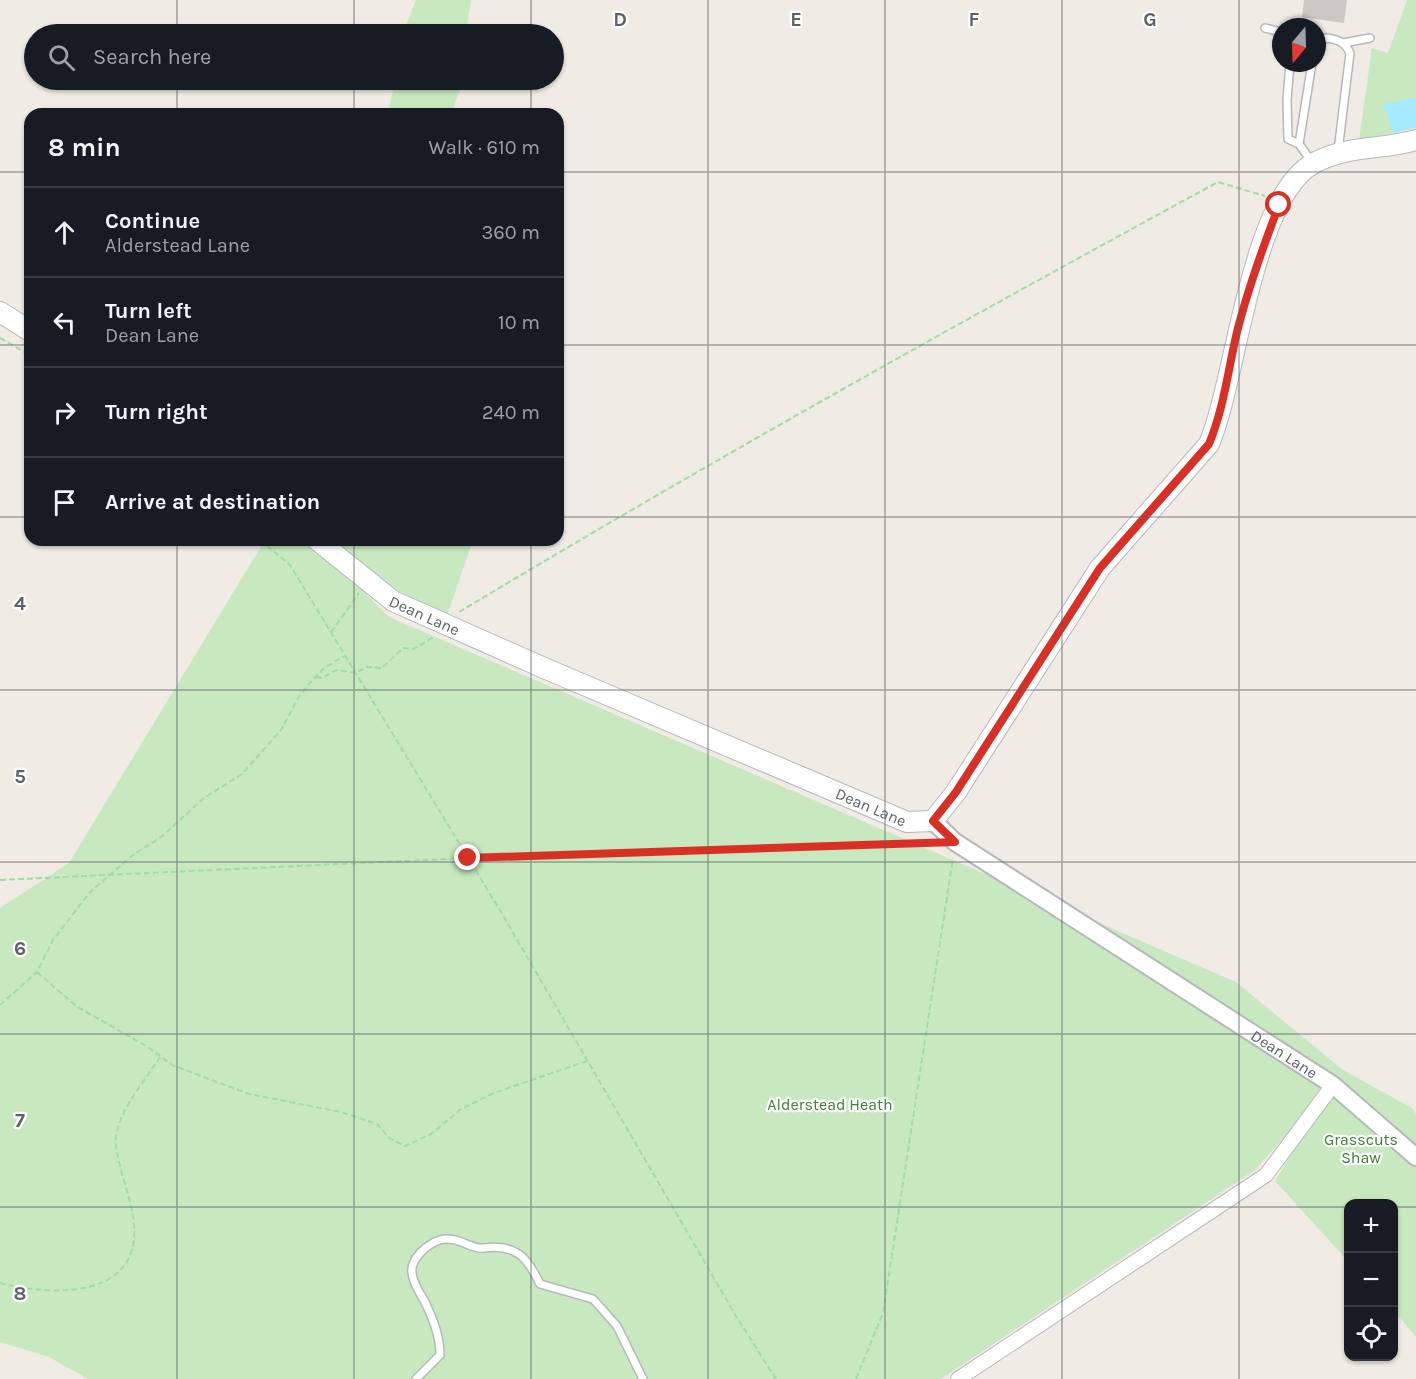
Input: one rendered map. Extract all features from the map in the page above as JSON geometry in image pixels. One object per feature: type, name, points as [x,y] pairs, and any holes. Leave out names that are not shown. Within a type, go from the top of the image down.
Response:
[{"type":"main road","points":[[933,821],[956,792],[1100,568],[1209,444],[1219,420],[1237,332],[1255,267],[1281,195],[1299,173],[1338,152],[1416,140]]},
{"type":"main road","points":[[0,312],[24,327]]},
{"type":"main road","name":"Dean Lane","points":[[324,546],[393,601],[907,822],[933,821]]},
{"type":"street","name":"Dean Lane","points":[[933,821],[955,842],[1333,1085],[1416,1157]]},
{"type":"street","points":[[958,1379],[1266,1175],[1333,1085]]},
{"type":"lane","points":[[1265,28],[1272,30]]},
{"type":"lane","points":[[1326,38],[1343,43],[1370,38]]},
{"type":"lane","points":[[1338,152],[1350,62],[1350,53],[1343,43]]},
{"type":"lane","points":[[1289,72],[1288,139],[1299,144],[1312,164]]},
{"type":"lane","points":[[1299,144],[1311,72]]},
{"type":"lane","points":[[416,1379],[440,1355],[440,1341],[414,1284],[411,1270],[422,1250],[439,1240],[453,1239],[482,1249],[495,1245],[507,1247],[522,1256],[540,1284],[593,1299],[617,1326],[643,1379]]},
{"type":"path","points":[[316,677],[322,678],[336,670],[356,673],[366,667],[382,668],[402,648],[414,649],[426,643],[449,626],[453,616],[633,508],[950,328],[1218,182],[1268,197]]},
{"type":"path","points":[[0,338],[24,352]]},
{"type":"path","points":[[267,546],[290,565],[356,673],[588,1061],[736,1316],[776,1379]]},
{"type":"path","points":[[330,632],[368,581]]},
{"type":"path","points":[[0,1005],[38,972],[53,940],[78,906],[109,875],[160,838],[204,798],[242,774],[281,730],[298,698],[316,677],[324,668],[345,656]]},
{"type":"path","points":[[0,880],[468,858],[955,842],[883,1313],[856,1379]]},
{"type":"path","points":[[38,972],[76,1006],[95,1015],[172,1065],[196,1076],[249,1094],[324,1107],[377,1124],[389,1138],[405,1146],[431,1134],[461,1109],[494,1093],[588,1061]]},
{"type":"path","points":[[0,1283],[30,1289],[82,1288],[108,1281],[124,1269],[134,1245],[134,1216],[127,1197],[115,1138],[123,1113],[160,1056]]},
{"type":"green space","points":[[416,0],[471,0],[467,24],[407,24]]},
{"type":"green space","points":[[1407,0],[1416,0],[1416,128],[1359,140],[1372,48],[1388,53]]},
{"type":"green space","points":[[393,90],[460,90],[453,108],[389,108]]},
{"type":"green space","name":"Alderstead Heath","points":[[261,546],[318,546],[389,617],[1236,982],[1343,1070],[1412,1108],[1416,1114],[1416,1337],[1398,1316],[1398,1199],[1344,1199],[1344,1257],[1275,1181],[1340,1074],[1255,1170],[941,1379],[88,1379],[49,1357],[0,1342],[0,908],[69,863]]},
{"type":"green space","points":[[334,546],[471,546],[448,613],[435,616]]},
{"type":"water","points":[[1416,98],[1416,127],[1394,133],[1383,104]]},
{"type":"building","points":[[1304,0],[1347,0],[1344,23],[1326,20],[1326,18],[1302,17]]},
{"type":"route","points":[[468,858],[955,842],[933,821],[956,792],[1100,568],[1145,515],[1187,472],[1209,444],[1219,420],[1237,332],[1255,267],[1279,205]]},
{"type":"park label","name":"Grasscuts Shaw","points":[[1361,1148]]}]
